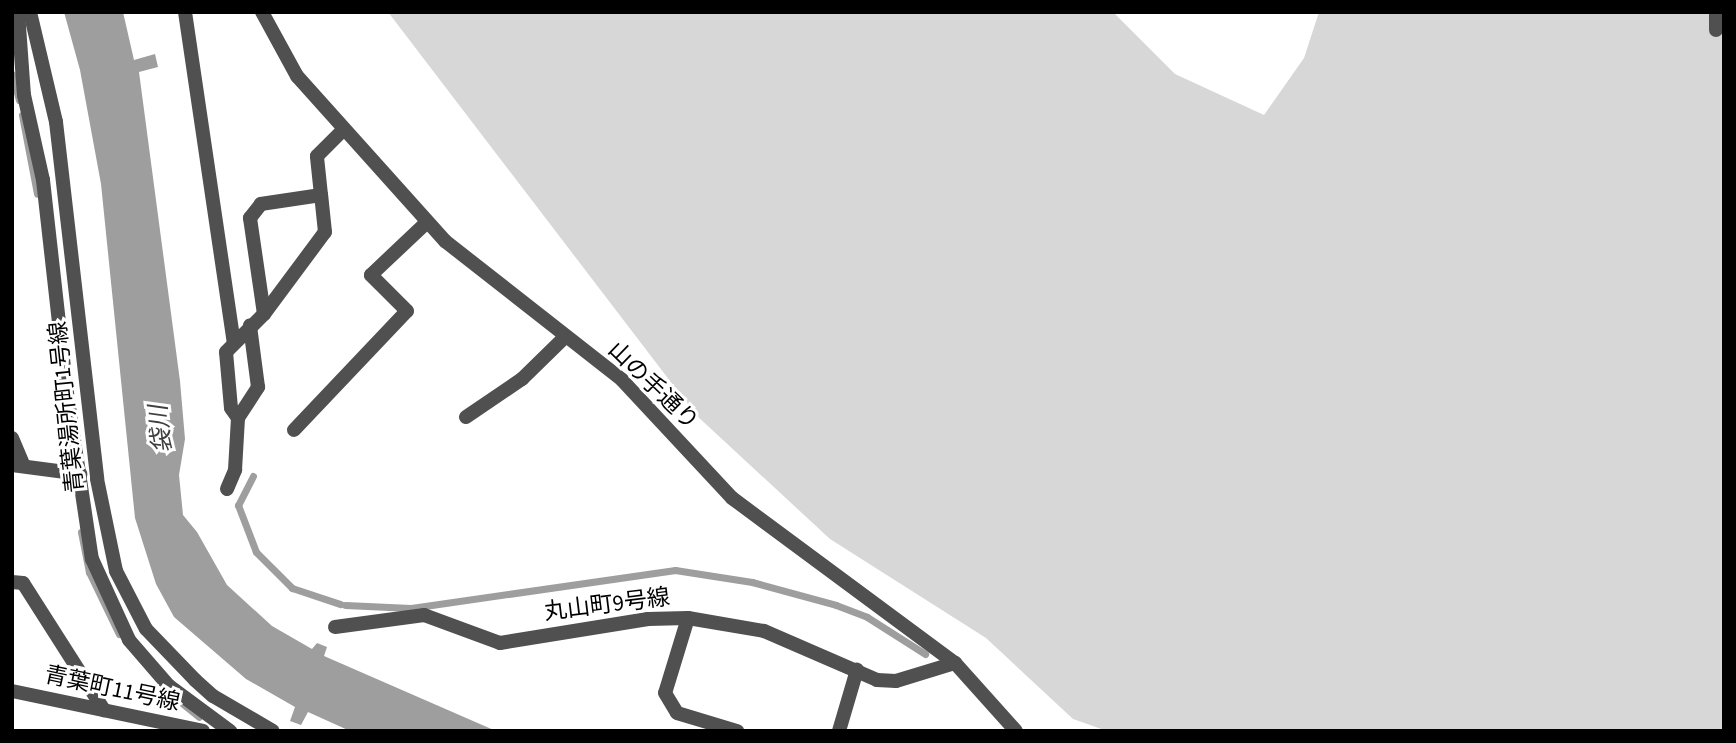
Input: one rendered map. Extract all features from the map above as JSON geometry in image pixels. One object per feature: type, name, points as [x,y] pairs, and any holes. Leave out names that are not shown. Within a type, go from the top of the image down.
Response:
[{"type":"street","points":[[18,12],[24,95],[43,180],[92,559],[129,640],[169,685],[230,731]]},
{"type":"street","name":"青葉湯所町1号線","points":[[30,12],[56,122],[97,479],[116,571],[146,629],[195,680],[213,696],[273,731]]},
{"type":"street","points":[[185,12],[234,342]]},
{"type":"street","name":"山の手通り","points":[[261,12],[297,76],[427,222],[565,337],[622,380],[732,498],[956,663],[1016,731]]},
{"type":"street","points":[[1716,12],[1716,30]]},
{"type":"street","points":[[238,418],[231,408],[226,352],[264,314],[325,232],[317,156],[343,130]]},
{"type":"street","points":[[264,314],[250,218],[261,204],[321,195]]},
{"type":"street","points":[[294,430],[407,311],[371,275],[427,222]]},
{"type":"street","points":[[227,489],[235,470],[238,418],[258,387],[250,326]]},
{"type":"street","points":[[466,417],[522,379],[565,337]]},
{"type":"street","points":[[12,438],[18,466],[80,474]]},
{"type":"street","points":[[12,582],[23,583],[104,710]]},
{"type":"street","name":"丸山町9号線","points":[[335,627],[424,615],[499,643],[648,619],[688,618],[764,631],[877,680],[896,681],[956,663]]},
{"type":"street","points":[[688,618],[665,693],[677,712],[737,731]]},
{"type":"street","points":[[839,731],[857,670]]},
{"type":"street","name":"青葉町11号線","points":[[12,691],[203,731]]},
{"type":"shaded area","points":[[388,12],[1113,12],[1175,74],[1264,115],[1304,58],[1319,12],[1724,12],[1724,731],[1107,731],[1073,719],[986,638],[830,539],[696,415]]},
{"type":"water","name":"袋川","points":[[64,12],[123,12],[134,60],[155,54],[158,67],[139,72],[180,381],[185,439],[179,475],[183,515],[197,532],[227,585],[272,626],[312,649],[317,643],[327,647],[324,656],[496,731],[350,731],[308,712],[301,725],[290,721],[295,707],[246,679],[174,617],[156,584],[135,518],[101,184],[80,70]]},
{"type":"waterway","points":[[12,74],[19,100]]},
{"type":"waterway","points":[[22,115],[37,194]]},
{"type":"waterway","points":[[253,476],[238,505],[256,552],[292,588],[340,604]]},
{"type":"waterway","points":[[81,532],[89,572],[119,634]]},
{"type":"waterway","points":[[345,605],[411,608],[675,570],[752,582],[836,605],[867,617],[925,654]]},
{"type":"waterway","points":[[167,691],[199,717]]}]
